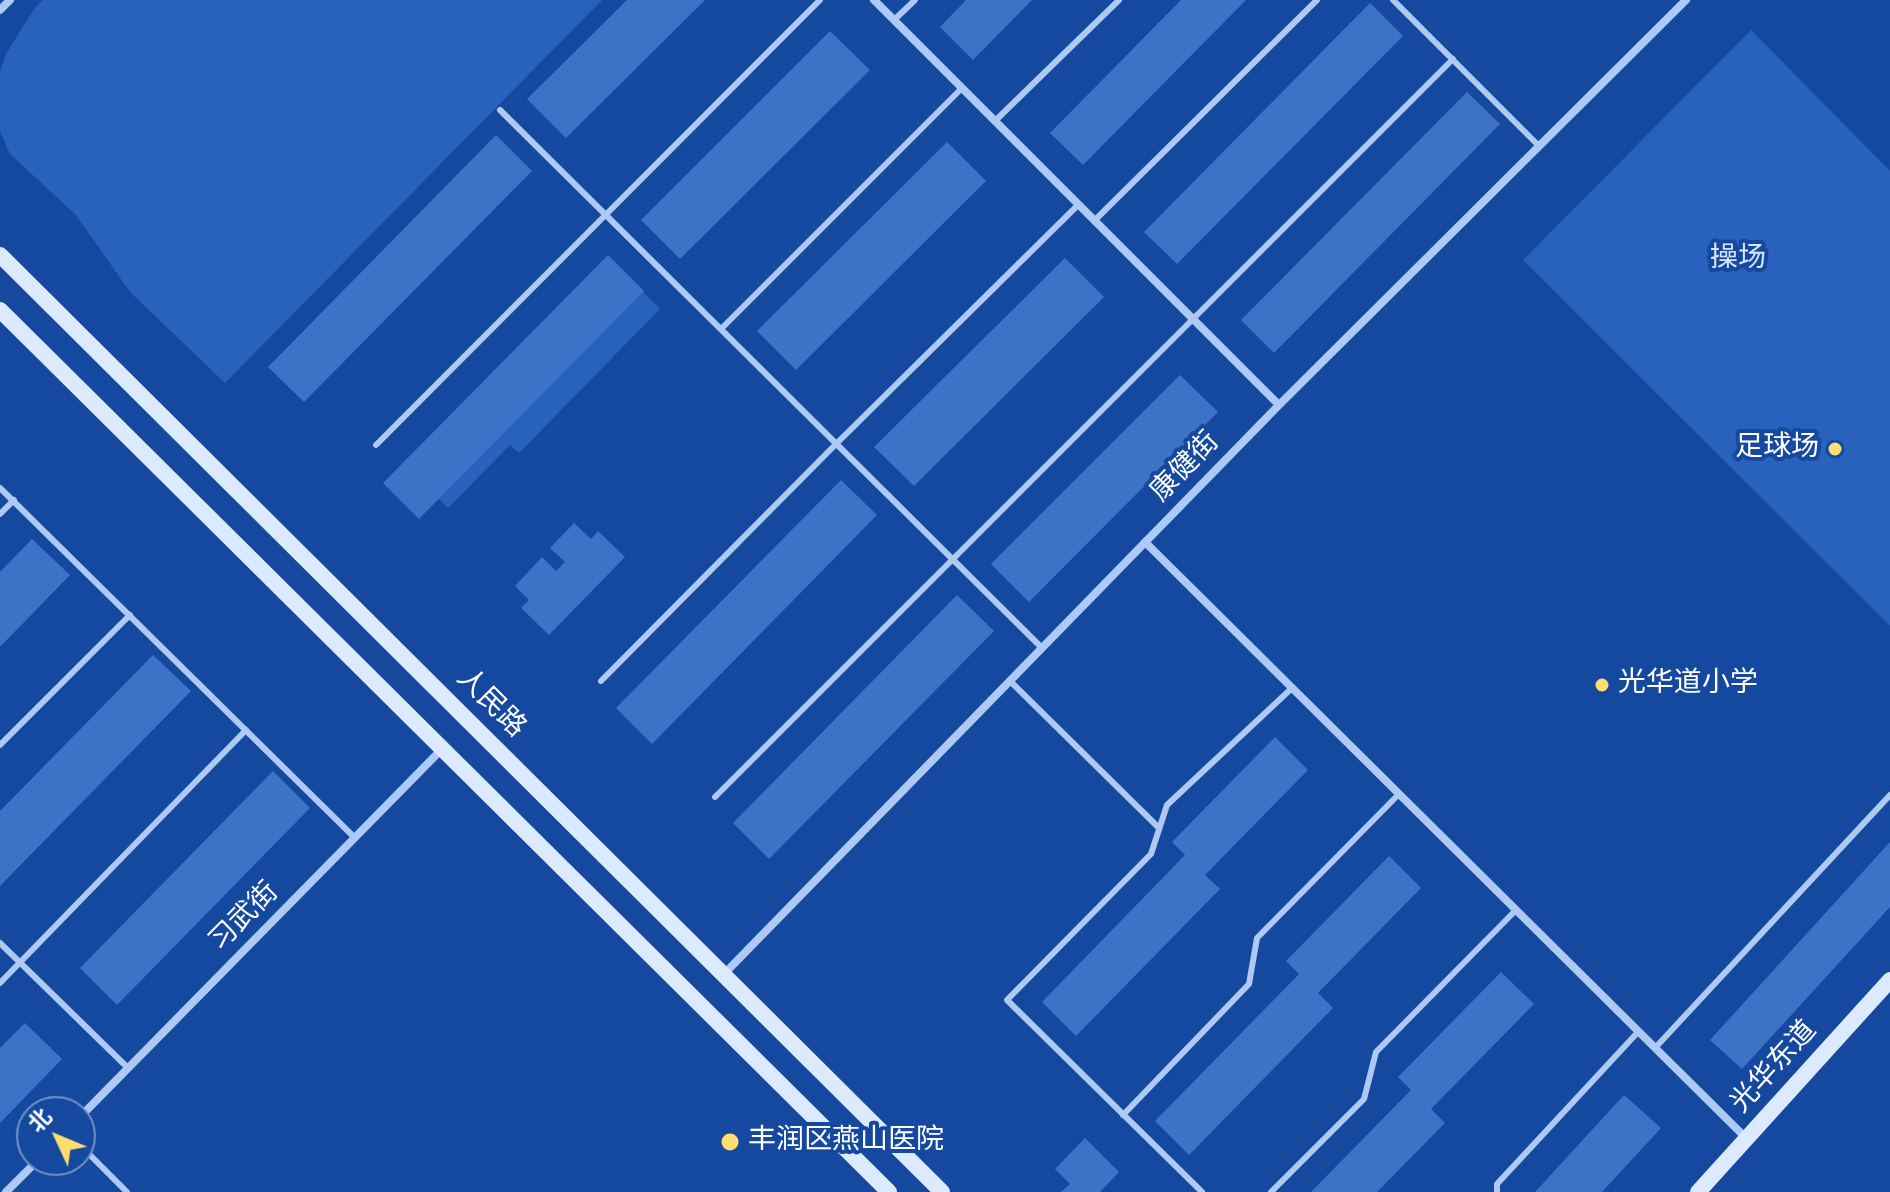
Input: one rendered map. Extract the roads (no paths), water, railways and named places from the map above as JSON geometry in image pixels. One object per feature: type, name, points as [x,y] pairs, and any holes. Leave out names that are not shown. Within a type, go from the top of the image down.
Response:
[{"type":"main road","name":"人民路","points":[[0,255],[942,1192]]},
{"type":"main road","points":[[0,310],[889,1192]]},
{"type":"main road","name":"光华东道","points":[[1698,1192],[1890,980]]},
{"type":"street","points":[[0,10],[10,0]]},
{"type":"street","points":[[874,0],[1279,405]]},
{"type":"street","name":"康健街","points":[[725,973],[1279,405],[1686,0]]},
{"type":"street","points":[[1145,542],[1746,1138]]},
{"type":"street","name":"习武街","points":[[96,1101],[442,749]]},
{"type":"street","points":[[6,1192],[22,1176]]},
{"type":"lane","points":[[376,445],[820,0]]},
{"type":"lane","points":[[894,20],[915,0]]},
{"type":"lane","points":[[995,121],[1119,0]]},
{"type":"lane","points":[[1094,221],[1317,0]]},
{"type":"lane","points":[[1393,0],[1539,146]]},
{"type":"lane","points":[[715,797],[1453,59]]},
{"type":"lane","points":[[721,329],[962,88]]},
{"type":"lane","points":[[500,110],[1042,648]]},
{"type":"lane","points":[[601,681],[1078,205]]},
{"type":"lane","points":[[0,488],[355,838]]},
{"type":"lane","points":[[0,514],[14,500]]},
{"type":"lane","points":[[0,745],[130,615]]},
{"type":"lane","points":[[1010,681],[1158,827]]},
{"type":"lane","points":[[1202,1192],[1007,1000],[1151,854],[1167,805],[1292,688]]},
{"type":"lane","points":[[0,983],[246,730]]},
{"type":"lane","points":[[1123,1115],[1249,984],[1257,938],[1398,795]]},
{"type":"lane","points":[[1655,1048],[1890,795]]},
{"type":"lane","points":[[1271,1192],[1364,1099],[1376,1052],[1516,910]]},
{"type":"lane","points":[[0,943],[128,1068]]},
{"type":"lane","points":[[1497,1192],[1497,1184],[1638,1032]]},
{"type":"lane","points":[[96,1161],[127,1192]]},
{"type":"place","name":"足球场","points":[[1835,449]]},
{"type":"place","name":"光华道小学","points":[[1602,685]]},
{"type":"place","name":"丰润区燕山医院","points":[[730,1142]]},
{"type":"park label","name":"操场","points":[[1738,260]]}]
